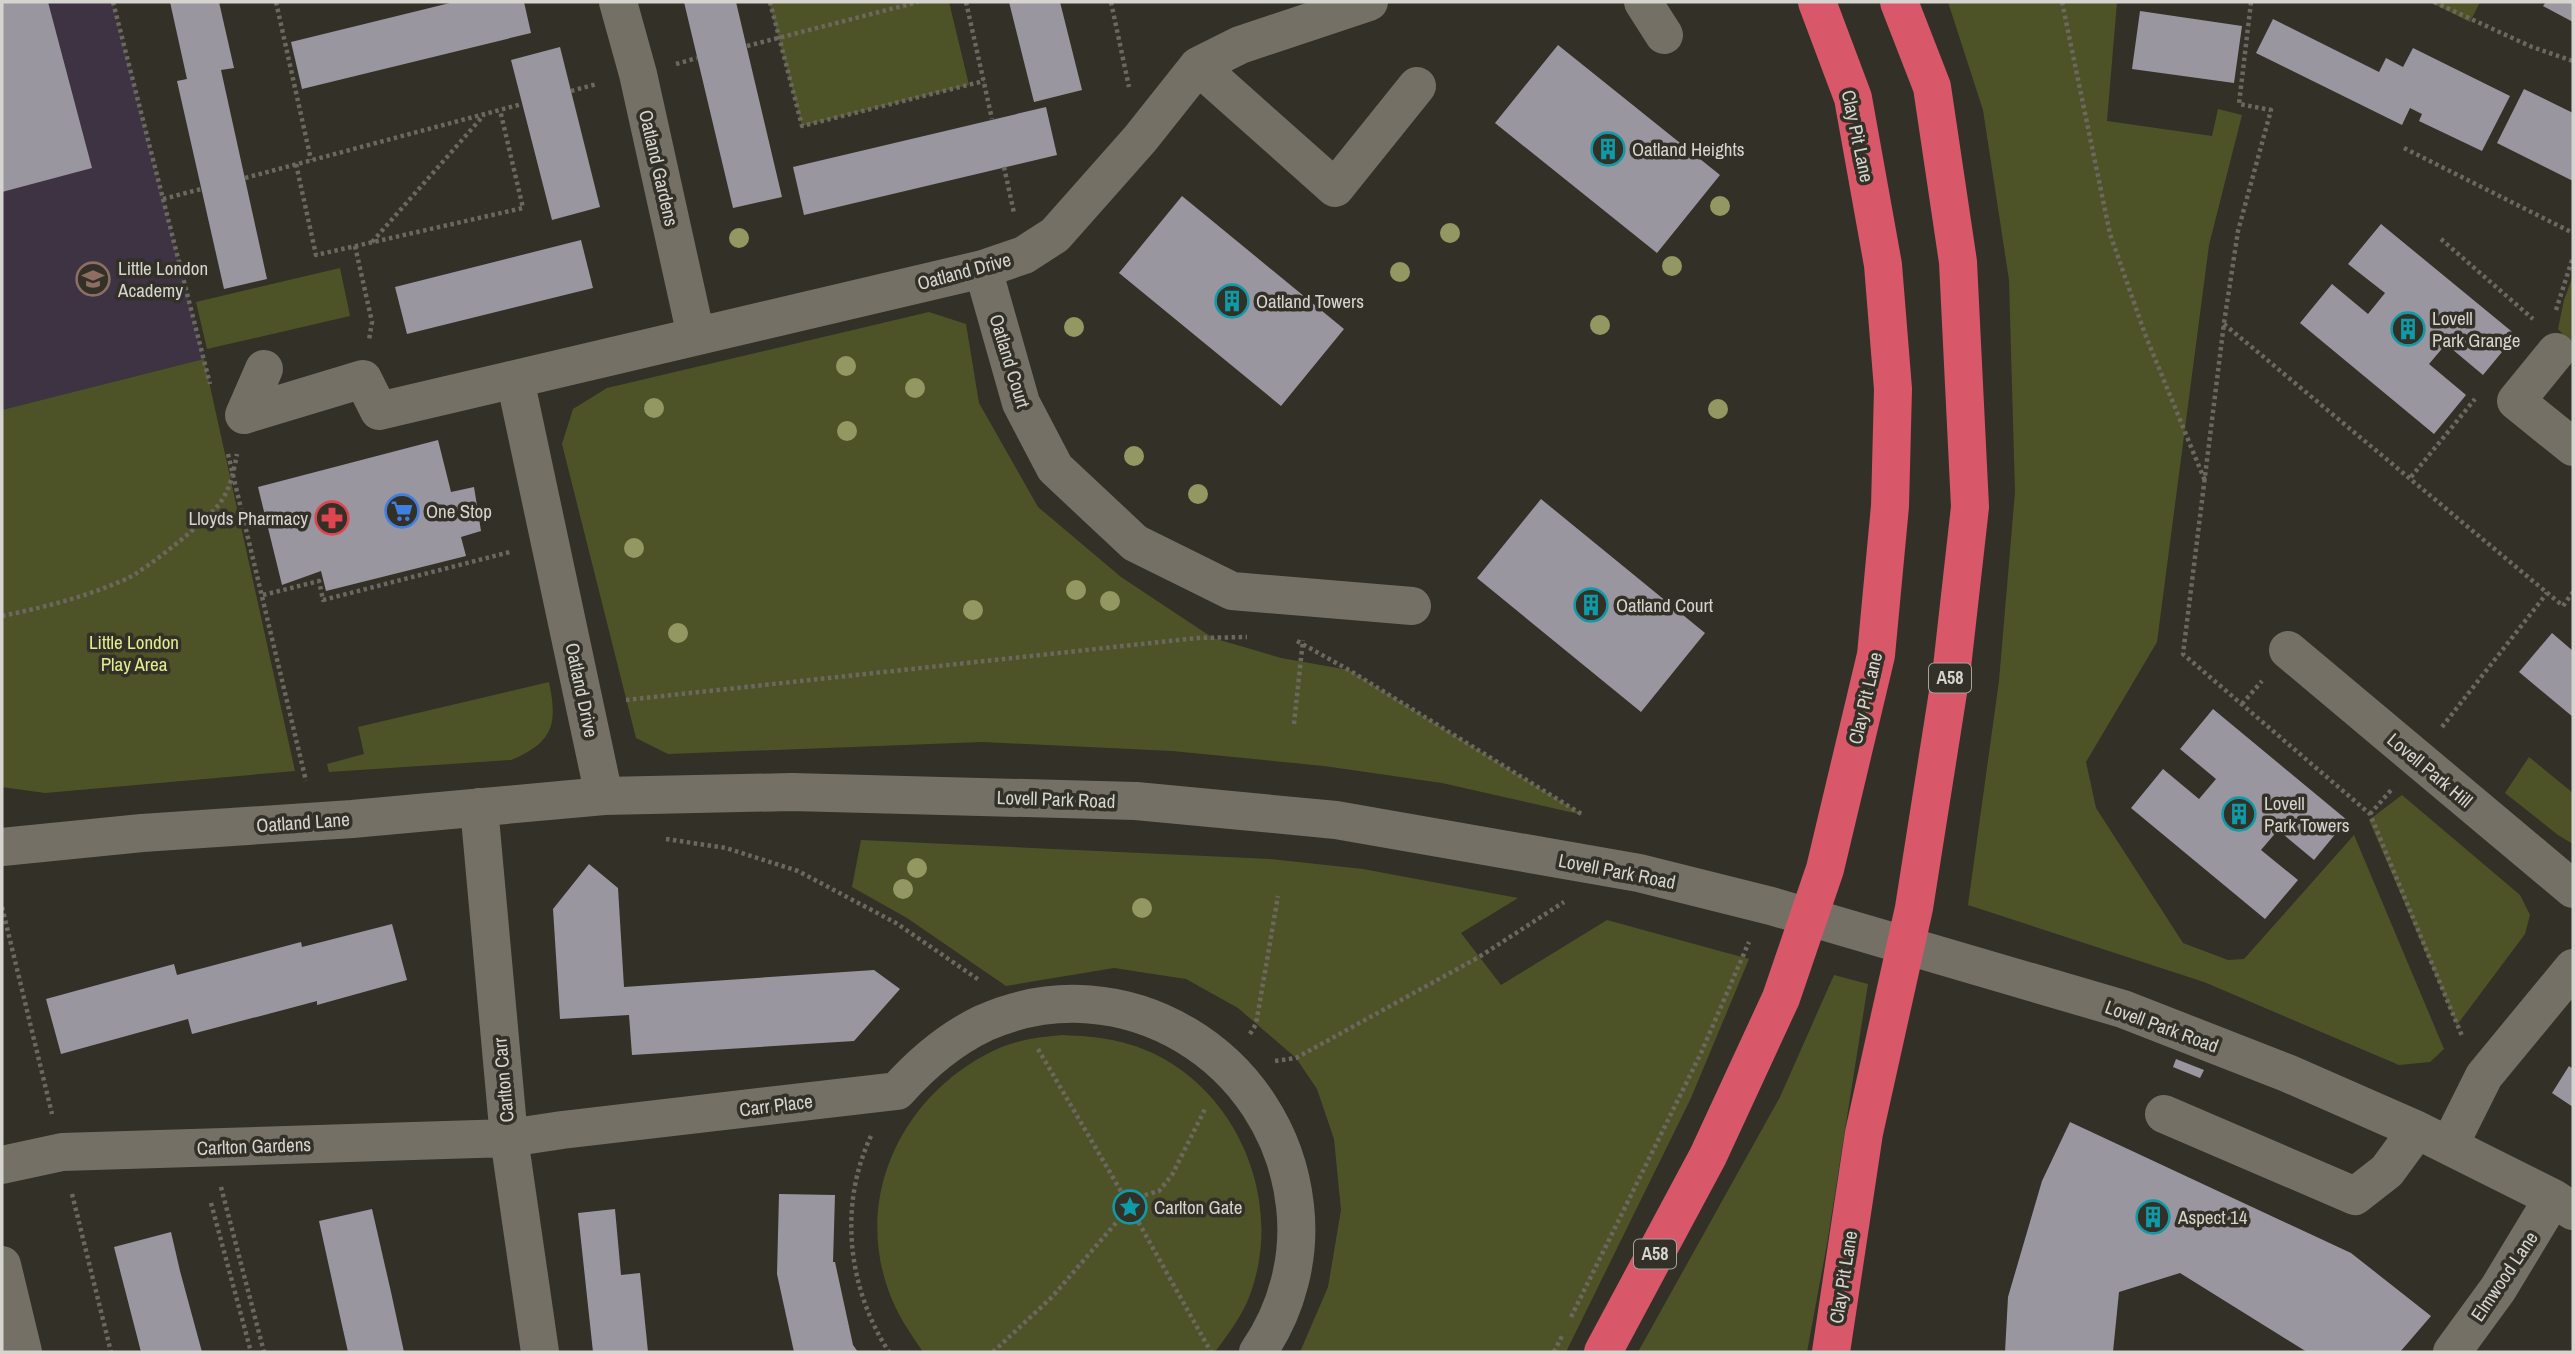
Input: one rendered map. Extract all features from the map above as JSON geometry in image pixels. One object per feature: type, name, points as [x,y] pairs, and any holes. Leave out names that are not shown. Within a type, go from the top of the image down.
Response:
[{"type":"highway","name":"Clay Pit Lane","points":[[1603,1352],[1708,1156],[1782,998],[1825,869],[1876,655],[1890,506],[1893,389],[1883,265],[1853,98],[1817,2]]},
{"type":"highway","name":"Clay Pit Lane","points":[[1831,1352],[1864,1133],[1914,908],[1952,667],[1970,507],[1958,262],[1932,87],[1899,2]]},
{"type":"street","name":"Oatland Gardens","points":[[618,2],[638,74],[696,336]]},
{"type":"street","name":"Oatland Drive","points":[[363,379],[379,411],[983,269],[1024,255],[1055,235],[1140,139],[1198,66],[1240,45],[1369,2]]},
{"type":"street","points":[[1643,2],[1664,35]]},
{"type":"street","points":[[1198,66],[1335,188],[1417,86]]},
{"type":"street","name":"Oatland Court","points":[[983,269],[1020,403],[1055,468],[1135,543],[1232,591],[1412,606]]},
{"type":"street","points":[[2549,332],[2516,401],[2573,447]]},
{"type":"street","points":[[244,415],[264,369]]},
{"type":"street","points":[[244,415],[363,379]]},
{"type":"street","name":"Oatland Drive","points":[[515,379],[604,796]]},
{"type":"street","name":"Lovell Park Hill","points":[[2288,650],[2573,889]]},
{"type":"street","name":"Lovell Park Road","points":[[604,796],[792,792],[1136,802],[1336,820],[1639,873],[1771,906],[2123,1009],[2287,1073],[2433,1138],[2563,1205]]},
{"type":"street","name":"Oatland Lane","points":[[2,847],[142,833],[322,821],[604,796]]},
{"type":"street","name":"Carlton Carr","points":[[479,807],[509,1138],[540,1352]]},
{"type":"street","points":[[2164,1114],[2355,1196],[2433,1138],[2573,968]]},
{"type":"street","points":[[897,1091],[914,1072],[954,1040],[985,1023],[1019,1011],[1082,1004],[1112,1008],[1143,1015],[1191,1038],[1229,1067],[1256,1098],[1284,1153],[1293,1185],[1297,1218],[1291,1277],[1281,1310],[1258,1352]]},
{"type":"street","name":"Carr Place","points":[[509,1138],[897,1091]]},
{"type":"street","name":"Carlton Gardens","points":[[2,1165],[62,1152],[509,1138]]},
{"type":"street","name":"Elmwood Lane","points":[[2452,1352],[2563,1205]]},
{"type":"street","points":[[2,1265],[23,1352]]},
{"type":"path","points":[[113,2],[210,385]]},
{"type":"path","points":[[276,2],[311,160]]},
{"type":"path","points":[[770,2],[802,126],[984,81]]},
{"type":"path","points":[[747,46],[918,2]]},
{"type":"path","points":[[966,2],[992,119]]},
{"type":"path","points":[[1111,2],[1140,139]]},
{"type":"path","points":[[2062,2],[2110,234],[2145,334],[2205,482]]},
{"type":"path","points":[[2238,231],[2271,110],[2239,104],[2251,2]]},
{"type":"path","points":[[2434,2],[2532,47],[2573,61]]},
{"type":"path","points":[[245,178],[522,104]]},
{"type":"path","points":[[296,164],[316,255],[523,208],[500,110]]},
{"type":"path","points":[[372,243],[485,114]]},
{"type":"path","points":[[2404,148],[2573,233]]},
{"type":"path","points":[[163,200],[201,189]]},
{"type":"path","points":[[2441,239],[2549,332],[2573,257]]},
{"type":"path","points":[[355,246],[372,322],[363,379]]},
{"type":"path","points":[[2224,323],[2563,606],[2573,592]]},
{"type":"path","points":[[2,616],[55,605],[129,578],[178,543],[221,502],[234,474],[244,415]]},
{"type":"path","points":[[227,449],[264,595],[306,781]]},
{"type":"path","points":[[264,595],[319,581],[323,600],[523,549]]},
{"type":"path","points":[[2370,814],[2417,759],[2547,593]]},
{"type":"path","points":[[1294,724],[1306,598]]},
{"type":"path","points":[[621,700],[1198,638],[1252,637]]},
{"type":"path","points":[[1290,639],[1302,642],[1583,815]]},
{"type":"path","points":[[660,838],[726,848],[798,871],[896,923],[1019,1011],[1122,1193]]},
{"type":"path","points":[[1138,1197],[1140,1209],[1135,1216],[1128,1219],[1121,1217],[1115,1210],[1115,1203],[1122,1193],[1130,1192],[1138,1197],[1159,1191],[1172,1175],[1198,1128],[1211,1094],[1256,1024],[1278,896]]},
{"type":"path","points":[[1229,1067],[1296,1058],[1479,957],[1571,898]]},
{"type":"path","points":[[2,907],[111,1352]]},
{"type":"path","points":[[1569,1320],[1701,1053],[1754,930]]},
{"type":"path","points":[[889,1352],[880,1338],[859,1287],[851,1231],[852,1203],[866,1147],[897,1091]]},
{"type":"path","points":[[210,1147],[264,1352]]},
{"type":"path","points":[[211,1203],[251,1352]]},
{"type":"path","points":[[1135,1216],[1211,1352]]},
{"type":"path","points":[[993,1352],[1052,1297],[1121,1217]]},
{"type":"path","points":[[1554,1352],[1564,1331]]},
{"type":"shaded area","name":"Little London Academy","points":[[2,2],[113,2],[204,359],[2,410]]},
{"type":"green space","points":[[769,2],[949,2],[969,85],[802,126]]},
{"type":"green space","points":[[1948,2],[2117,2],[2107,121],[2212,136],[2218,109],[2242,115],[2209,245],[2157,642],[2086,762],[2096,808],[2183,943],[2228,960],[2244,959],[2354,835],[2444,1049],[2430,1062],[2399,1065],[2204,982],[1968,905],[1999,681],[2015,492],[2009,280],[1983,110]]},
{"type":"green space","points":[[2430,2],[2480,2],[2470,22]]},
{"type":"green space","points":[[340,268],[350,316],[207,349],[196,302]]},
{"type":"green space","points":[[2573,276],[2573,345],[2558,329],[2564,300]]},
{"type":"green space","points":[[929,312],[966,324],[979,403],[1038,507],[1121,577],[1213,638],[1281,658],[1349,670],[1583,815],[1442,783],[1324,766],[1172,751],[982,742],[668,754],[636,738],[562,444],[573,409],[607,388]]},
{"type":"green space","name":"Little London Play Area","points":[[204,359],[295,771],[45,793],[2,787],[2,410]]},
{"type":"green space","points":[[549,682],[553,710],[549,730],[536,746],[511,760],[329,772],[327,764],[364,754],[358,727]]},
{"type":"green space","points":[[2529,757],[2573,793],[2573,844],[2505,793]]},
{"type":"green space","points":[[2402,795],[2520,895],[2530,915],[2525,934],[2457,1025],[2369,820]]},
{"type":"green space","points":[[861,840],[1270,859],[1363,869],[1518,898],[1461,933],[1501,985],[1607,920],[1749,959],[1691,1098],[1566,1352],[1300,1352],[1328,1287],[1341,1210],[1334,1139],[1317,1089],[1296,1058],[1238,1008],[1186,979],[1114,968],[1006,986],[907,918],[852,887]]},
{"type":"green space","points":[[1834,975],[1868,984],[1807,1352],[1638,1352],[1780,1097]]},
{"type":"green space","points":[[1062,1035],[1114,1040],[1158,1056],[1191,1078],[1218,1106],[1239,1139],[1254,1175],[1261,1214],[1260,1253],[1248,1300],[1215,1352],[923,1352],[896,1308],[879,1256],[878,1219],[883,1184],[894,1151],[912,1120],[935,1092],[963,1069],[995,1050],[1028,1040]]},
{"type":"building","points":[[2,2],[48,2],[92,168],[2,192]]},
{"type":"building","points":[[170,2],[219,2],[234,68],[221,70],[267,279],[224,289],[177,81],[187,79]]},
{"type":"building","points":[[454,2],[524,2],[531,33],[302,89],[291,42]]},
{"type":"building","points":[[684,2],[736,2],[782,197],[733,208]]},
{"type":"building","points":[[1009,2],[1060,2],[1082,90],[1034,102]]},
{"type":"building","points":[[2546,2],[2573,2],[2573,22],[2543,6]]},
{"type":"building","points":[[2140,11],[2242,26],[2234,83],[2132,69]]},
{"type":"building","points":[[2273,19],[2379,72],[2386,58],[2403,67],[2413,48],[2510,96],[2482,151],[2419,121],[2422,114],[2410,108],[2402,125],[2256,53]]},
{"type":"building","name":"Oatland Heights","points":[[1558,45],[1720,175],[1657,253],[1495,123]]},
{"type":"building","points":[[560,47],[600,207],[552,220],[511,60]]},
{"type":"building","points":[[2524,89],[2573,113],[2573,181],[2497,143]]},
{"type":"building","points":[[1046,107],[1057,155],[804,215],[793,167]]},
{"type":"building","name":"Oatland Towers","points":[[1182,196],[1344,329],[1281,406],[1119,273]]},
{"type":"building","name":"Lovell Park Grange","points":[[2381,224],[2516,335],[2483,375],[2446,344],[2429,364],[2466,395],[2434,434],[2300,323],[2332,284],[2368,314],[2385,293],[2348,264]]},
{"type":"building","points":[[581,240],[593,288],[407,334],[395,287]]},
{"type":"building","points":[[438,440],[451,492],[474,487],[481,531],[461,537],[466,556],[326,591],[321,571],[282,585],[258,487]]},
{"type":"building","name":"Oatland Court","points":[[1541,499],[1705,633],[1641,712],[1477,578]]},
{"type":"building","points":[[2552,633],[2573,651],[2573,717],[2519,672]]},
{"type":"building","name":"Lovell Park Towers","points":[[2213,709],[2347,820],[2314,860],[2278,830],[2261,850],[2298,880],[2265,919],[2131,808],[2163,769],[2199,799],[2216,779],[2180,749]]},
{"type":"building","points":[[589,864],[618,888],[624,987],[874,970],[900,989],[854,1041],[632,1055],[629,1015],[560,1019],[553,909]]},
{"type":"building","points":[[392,924],[407,980],[317,1005],[317,1001],[192,1034],[188,1019],[61,1054],[46,999],[174,964],[177,975],[301,942],[302,947]]},
{"type":"building","points":[[2176,1059],[2204,1070],[2200,1078],[2173,1067]]},
{"type":"building","points":[[2569,1066],[2573,1069],[2573,1107],[2552,1093]]},
{"type":"building","name":"Aspect 14","points":[[2070,1122],[2351,1253],[2431,1316],[2400,1352],[2307,1352],[2180,1273],[2119,1292],[2113,1352],[2005,1352],[2008,1297],[2042,1181]]},
{"type":"building","points":[[779,1194],[835,1195],[833,1262],[853,1345],[858,1352],[794,1352],[777,1274]]},
{"type":"building","points":[[372,1209],[404,1352],[348,1352],[337,1303],[319,1221]]},
{"type":"building","points":[[615,1209],[621,1275],[640,1273],[648,1352],[593,1352],[578,1213]]},
{"type":"building","points":[[171,1232],[202,1352],[141,1352],[114,1247]]},
{"type":"place","name":"Oatland Heights","points":[[1608,149]]},
{"type":"place","name":"Little London Academy","points":[[93,279]]},
{"type":"place","name":"Oatland Towers","points":[[1232,301]]},
{"type":"place","name":"Lovell Park Grange","points":[[2408,329]]},
{"type":"place","name":"One Stop","points":[[402,511]]},
{"type":"place","name":"Lloyds Pharmacy","points":[[332,518]]},
{"type":"place","name":"Oatland Court","points":[[1591,605]]},
{"type":"place","name":"Lovell Park Towers","points":[[2239,814]]},
{"type":"place","name":"Carlton Gate","points":[[1130,1207]]},
{"type":"place","name":"Aspect 14","points":[[2153,1217]]}]
